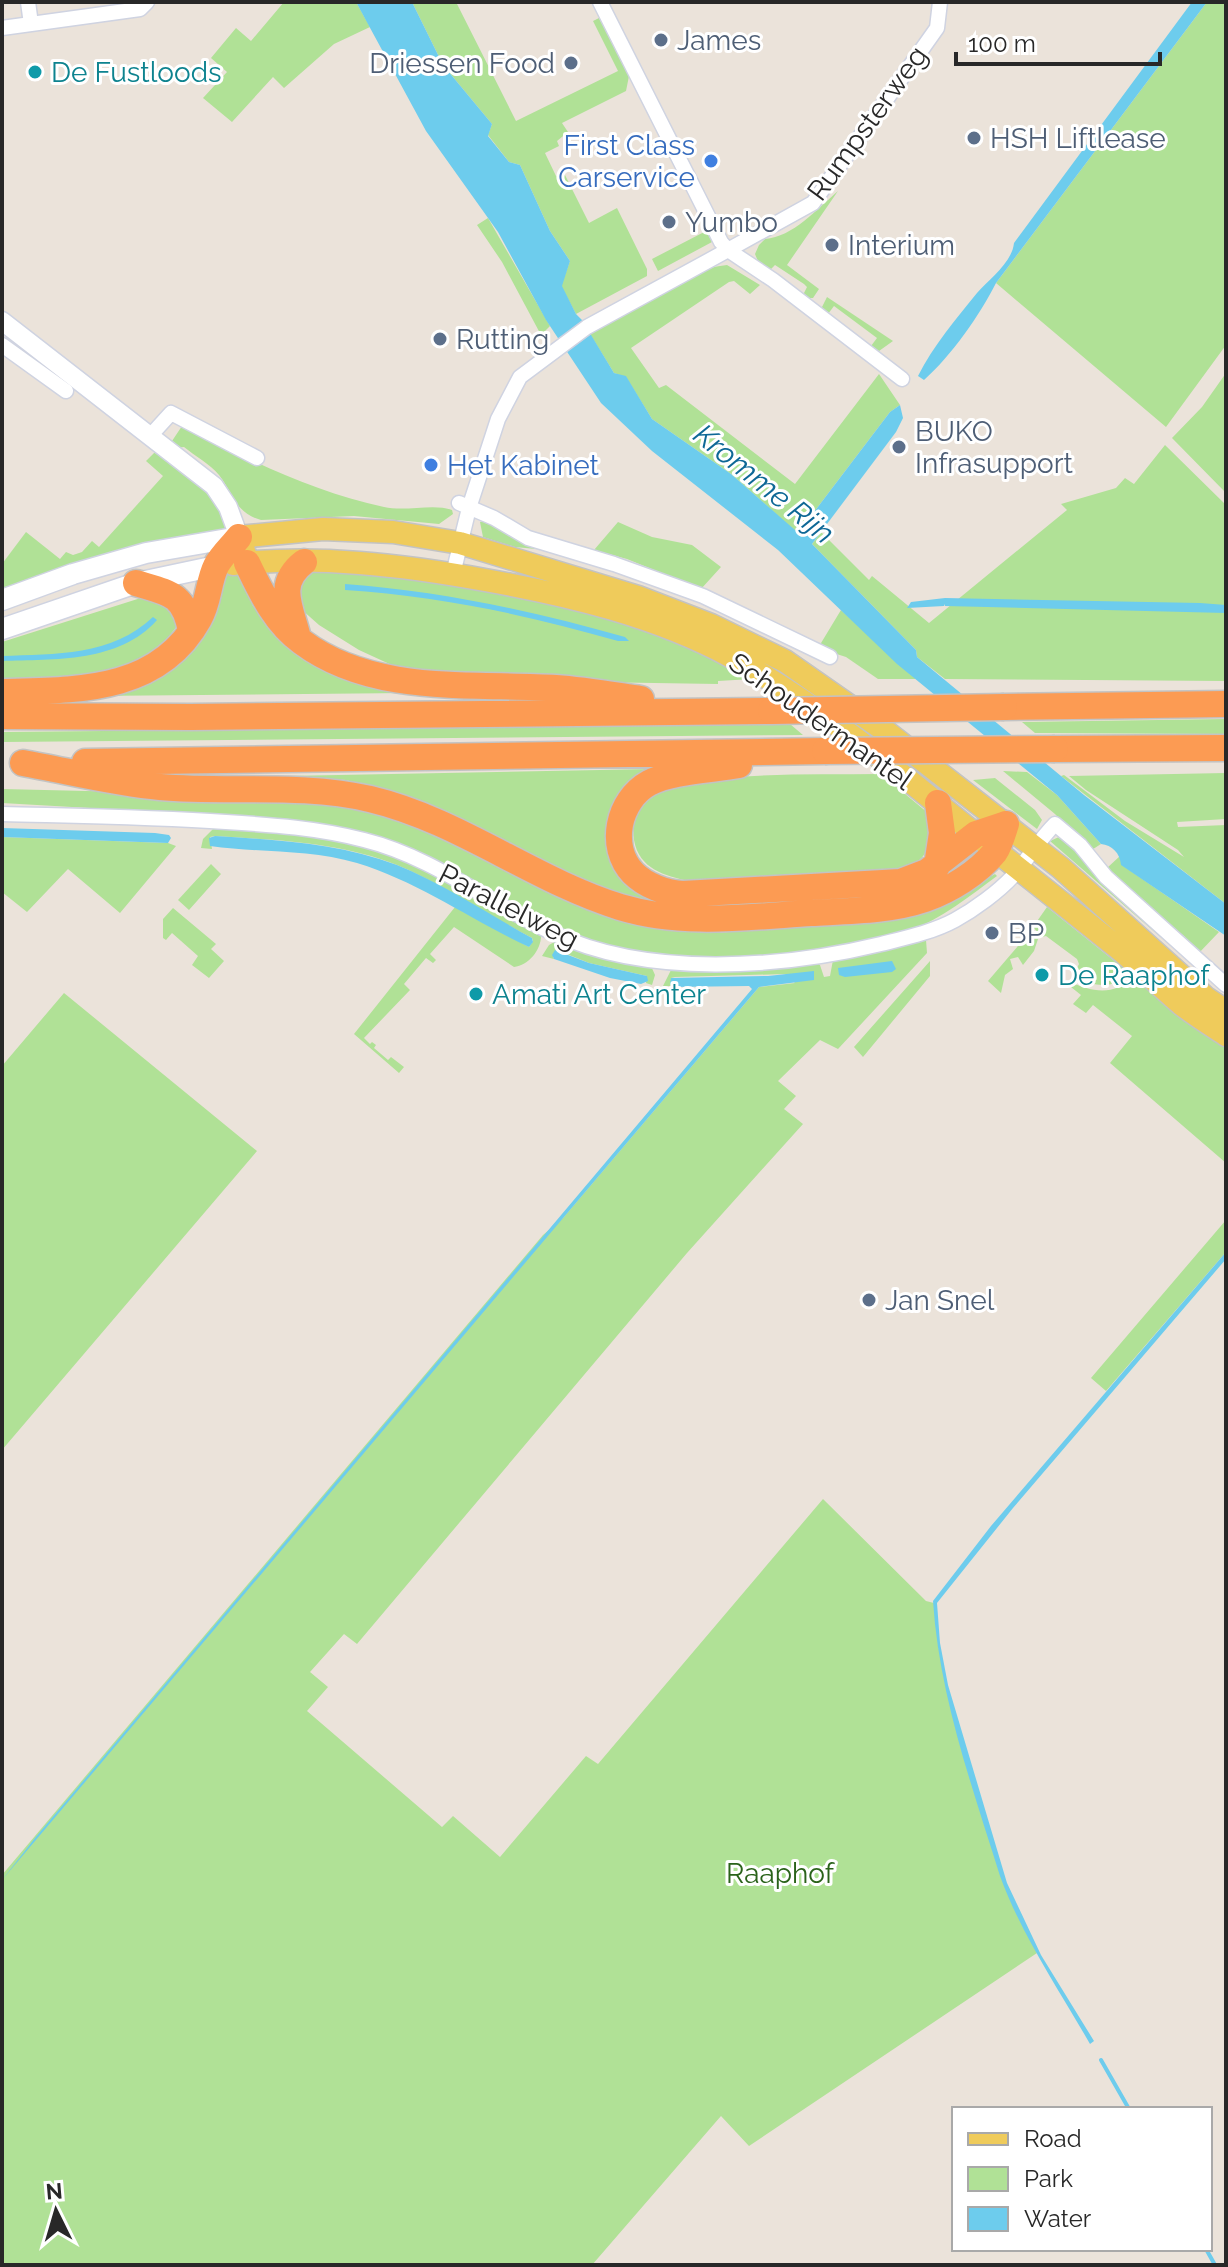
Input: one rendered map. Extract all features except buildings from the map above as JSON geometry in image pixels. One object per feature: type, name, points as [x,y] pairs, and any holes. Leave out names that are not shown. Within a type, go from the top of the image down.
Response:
[{"type":"highway","points":[[2,692],[75,689],[133,678],[168,657],[191,631],[207,600],[216,566],[239,537]]},
{"type":"highway","points":[[299,641],[286,586],[292,572],[304,562]]},
{"type":"highway","points":[[247,563],[273,613],[299,641],[322,656],[347,666],[400,680],[558,688],[736,711]]},
{"type":"highway","points":[[136,583],[174,595],[187,613],[191,631]]},
{"type":"highway","points":[[2,716],[191,717],[1226,704]]},
{"type":"highway","points":[[12,763],[1226,748]]},
{"type":"highway","points":[[825,751],[663,777],[647,784],[627,803],[622,816],[618,831],[625,862],[643,882],[669,893],[702,895],[901,882],[916,878],[937,866],[976,834],[1006,824]]},
{"type":"highway","points":[[12,763],[159,787],[302,790],[370,799],[433,820],[593,898],[622,908],[674,917],[776,915],[907,904],[946,890],[976,870],[997,851],[1006,824]]},
{"type":"highway","points":[[937,866],[942,833],[938,803]]},
{"type":"main road","name":"Schoudermantel","points":[[239,537],[337,529],[393,532],[460,543],[638,597],[711,625],[785,661],[884,730],[1098,899],[1206,998],[1226,1011]]},
{"type":"main road","points":[[2,600],[73,574],[146,553],[239,537],[247,563]]},
{"type":"main road","name":"Schoudermantel","points":[[216,566],[304,562],[382,565],[453,574],[553,593],[620,612],[695,639],[762,675],[855,738],[1138,964],[1182,1005],[1226,1035]]},
{"type":"main road","points":[[2,629],[136,583],[216,566]]},
{"type":"street","points":[[28,2],[31,24]]},
{"type":"street","points":[[2,28],[125,6],[140,9],[147,2]]},
{"type":"street","points":[[600,2],[721,242],[902,379]]},
{"type":"street","name":"Rumpsterweg","points":[[453,574],[464,506],[498,419],[520,377],[587,327],[813,203],[937,28],[940,2]]},
{"type":"street","points":[[2,321],[214,486],[228,507],[239,537]]},
{"type":"street","points":[[2,345],[66,391]]},
{"type":"street","points":[[151,435],[171,413],[257,458]]},
{"type":"street","name":"Schoudermantel","points":[[464,506],[528,538],[703,596],[830,657]]},
{"type":"street","name":"Parallelweg","points":[[2,814],[211,821],[337,833],[390,847],[419,859],[554,934],[636,959],[693,964],[824,955],[903,939],[955,920],[1006,883],[1034,848]]},
{"type":"street","points":[[1034,848],[1055,824],[1080,845],[1106,877],[1226,985]]},
{"type":"green space","points":[[284,2],[356,2],[370,27],[334,44],[284,88],[273,77],[232,122],[203,98],[227,72],[211,58],[236,28],[251,41]]},
{"type":"green space","points":[[412,2],[456,2],[516,121],[618,71],[593,21],[599,18],[629,76],[626,91],[562,123],[568,132],[557,141],[559,146],[545,153],[556,176],[564,173],[589,223],[617,208],[647,269],[647,276],[576,314],[561,286],[570,261],[550,231],[520,165],[509,162],[488,135],[492,124],[443,65]]},
{"type":"green space","points":[[1207,2],[1226,2],[1226,345],[1166,427],[996,283]]},
{"type":"green space","points":[[838,191],[787,265],[819,289],[813,298],[808,298],[803,295],[807,287],[804,284],[775,265],[769,271],[760,266],[755,254],[765,239],[795,228]]},
{"type":"green space","points":[[488,218],[550,326],[541,335],[502,262],[477,225]]},
{"type":"green space","points":[[706,231],[712,242],[658,271],[652,259]]},
{"type":"green space","points":[[727,265],[760,285],[750,294],[734,281],[729,282],[631,348],[659,388],[666,385],[795,484],[879,374],[900,405],[890,412],[814,512],[809,530],[803,538],[731,474],[652,419],[626,377],[614,373],[590,334],[674,282]]},
{"type":"green space","points":[[827,297],[893,341],[879,351],[871,346],[877,338],[834,306],[828,314],[821,309]]},
{"type":"green space","points":[[1226,373],[1226,493],[1172,438],[1202,407]]},
{"type":"green space","points":[[182,426],[256,462],[332,493],[384,507],[445,508],[452,510],[453,514],[439,524],[354,516],[261,520],[240,508],[211,467],[184,447],[175,448],[170,444]]},
{"type":"green space","points":[[1165,445],[1226,505],[1226,681],[945,679],[917,657],[916,650],[812,544],[821,532],[869,580],[872,576],[929,623],[1067,510],[1061,504],[1116,488],[1125,478],[1134,484]]},
{"type":"green space","points":[[158,449],[208,494],[228,530],[2,593],[2,564],[26,532],[60,559],[66,552],[73,555],[82,552],[92,541],[99,547],[163,476],[146,461]]},
{"type":"green space","points":[[486,521],[536,549],[515,547],[483,537],[480,522]]},
{"type":"green space","points":[[618,522],[652,537],[692,545],[721,567],[701,589],[627,559],[594,550]]},
{"type":"green space","points":[[318,570],[436,579],[603,615],[684,644],[752,679],[718,681],[718,684],[527,681],[396,667],[359,650],[319,625],[301,609],[301,583],[306,576]]},
{"type":"green space","points":[[237,571],[253,606],[284,644],[407,693],[90,696],[127,687],[227,573]]},
{"type":"green space","points":[[147,596],[172,609],[177,626],[161,644],[142,658],[120,667],[74,677],[2,681],[2,642]]},
{"type":"green space","points":[[841,610],[916,679],[878,679],[846,657],[818,648]]},
{"type":"green space","points":[[1226,719],[1226,734],[1035,733],[1022,722]]},
{"type":"green space","points":[[790,724],[803,735],[2,742],[2,732]]},
{"type":"green space","points":[[652,769],[621,797],[640,889],[946,866],[949,873],[923,886],[890,893],[681,911],[597,893],[398,795],[346,780],[286,776]]},
{"type":"green space","points":[[1003,771],[1027,772],[1057,795],[1101,844],[1090,851],[1055,814]]},
{"type":"green space","points":[[1226,773],[1226,819],[1177,822],[1178,827],[1226,825],[1226,904],[1061,776],[1064,775],[1125,821],[1184,857],[1069,776]]},
{"type":"green space","points":[[881,774],[928,813],[933,822],[923,856],[904,869],[689,881],[654,870],[641,858],[634,840],[636,817],[642,803],[652,792],[670,785],[761,776]]},
{"type":"green space","points":[[995,778],[1035,810],[1042,820],[1037,829],[973,780]]},
{"type":"green space","points":[[2,789],[303,796],[392,813],[591,911],[655,928],[716,933],[896,920],[938,908],[963,896],[995,874],[997,876],[933,920],[896,935],[774,956],[696,958],[658,955],[582,938],[546,924],[440,863],[398,845],[355,832],[265,818],[2,803]]},
{"type":"green space","points":[[216,826],[316,834],[399,856],[541,934],[537,951],[529,960],[514,967],[454,927],[430,954],[436,960],[433,963],[426,958],[404,984],[410,990],[364,1038],[376,1045],[374,1048],[388,1060],[391,1057],[404,1067],[399,1073],[354,1034],[455,907],[529,947],[532,938],[431,881],[397,865],[353,851],[307,843],[215,836],[210,837],[212,849],[201,848],[203,839]]},
{"type":"green space","points":[[2,837],[168,843],[176,846],[120,913],[68,869],[27,912],[2,892]]},
{"type":"green space","points":[[1065,838],[1226,994],[1050,841]]},
{"type":"green space","points":[[1120,856],[1122,865],[1219,932],[1197,955],[1183,940],[1185,937],[1107,868]]},
{"type":"green space","points":[[211,864],[221,874],[189,910],[178,900]]},
{"type":"green space","points":[[1047,907],[1127,971],[1124,975],[1117,982],[1105,985],[1094,984],[1087,973],[1080,980],[1075,978],[1079,964],[1077,959],[1046,936],[1042,937],[1033,927]]},
{"type":"green space","points":[[173,908],[216,944],[211,949],[224,961],[209,978],[192,965],[198,956],[172,933],[166,940],[163,938],[163,919]]},
{"type":"green space","points":[[1030,932],[1039,936],[1034,951],[1023,965],[1018,957],[1010,959],[1013,969],[1005,975],[1001,993],[988,981]]},
{"type":"green space","name":"Raaphof","points":[[926,940],[927,953],[838,1049],[820,1040],[778,1081],[796,1096],[784,1109],[803,1124],[687,1253],[357,1644],[344,1634],[310,1672],[328,1687],[307,1711],[442,1827],[453,1816],[500,1857],[586,1756],[598,1764],[823,1499],[926,1601],[934,1603],[939,1650],[948,1691],[1005,1882],[1037,1953],[749,2146],[721,2116],[592,2265],[2,2265],[2,1875],[543,1235],[563,1218],[759,987],[795,983],[785,974],[675,977],[671,978],[671,986],[663,986],[671,970],[743,969],[817,963],[824,977],[830,976],[833,960]]},
{"type":"green space","points":[[556,941],[651,966],[655,975],[652,985],[646,983],[647,976],[589,963],[557,950],[554,959],[542,956]]},
{"type":"green space","points":[[930,961],[930,976],[863,1057],[854,1047]]},
{"type":"green space","points":[[1133,976],[1226,1046],[1226,1163],[1110,1063],[1132,1036],[1093,1005],[1086,1013],[1073,1004],[1081,995],[1066,983],[1068,981],[1094,990],[1110,990]]},
{"type":"green space","points":[[64,993],[257,1151],[2,1450],[2,1066]]},
{"type":"green space","points":[[1226,1220],[1226,1252],[1106,1391],[1091,1378]]},
{"type":"water","points":[[356,2],[412,2],[443,65],[492,124],[488,136],[509,162],[520,165],[550,231],[570,261],[562,286],[614,373],[626,376],[652,419],[731,474],[803,537],[809,530],[814,512],[890,412],[900,405],[903,418],[896,432],[812,544],[916,650],[917,657],[1084,795],[1226,904],[1226,936],[1121,865],[1115,850],[1101,844],[1057,795],[897,664],[778,550],[652,451],[601,403],[546,320],[498,232],[426,131]]},
{"type":"water","points":[[1192,2],[1207,2],[996,283],[954,347],[924,380],[918,376],[953,323],[1005,264],[1014,243]]},
{"type":"water","points":[[345,584],[486,603],[625,637],[629,641],[618,641],[483,608],[345,590]]},
{"type":"water","points":[[945,598],[1200,603],[1226,605],[1226,613],[944,604],[907,608],[911,602]]},
{"type":"water","points":[[153,617],[157,620],[142,634],[105,651],[85,656],[2,661],[2,656],[62,653],[101,646],[137,630]]},
{"type":"water","points":[[2,828],[155,833],[171,838],[168,843],[2,837]]},
{"type":"water","points":[[215,836],[330,847],[397,865],[466,900],[532,938],[533,942],[529,947],[402,880],[357,863],[321,855],[210,846],[209,838]]},
{"type":"water","points":[[555,950],[589,963],[647,976],[648,981],[641,984],[610,978],[554,959],[552,955]]},
{"type":"water","points":[[892,961],[896,969],[892,972],[839,975],[838,968]]},
{"type":"water","points":[[814,971],[814,980],[759,987],[2,1880],[752,989],[749,986],[673,987],[671,978],[768,976]]},
{"type":"water","points":[[1226,1252],[1226,1259],[1013,1508],[937,1603],[948,1685],[1007,1883],[1041,1955],[1094,2041],[1090,2044],[1030,1941],[1000,1876],[949,1706],[933,1601],[991,1526]]},
{"type":"waterway","points":[[1101,2060],[1128,2107]]},
{"type":"waterway","points":[[1207,2251],[1215,2265]]},
{"type":"place","name":"James","points":[[661,40]]},
{"type":"place","name":"Driessen Food","points":[[571,63]]},
{"type":"place","name":"De Fustloods","points":[[35,72]]},
{"type":"place","name":"HSH Liftlease","points":[[974,138]]},
{"type":"place","name":"First Class Carservice","points":[[711,161]]},
{"type":"place","name":"Yumbo","points":[[669,222]]},
{"type":"place","name":"Interium","points":[[832,245]]},
{"type":"place","name":"Rutting","points":[[440,339]]},
{"type":"place","name":"BUKO Infrasupport","points":[[899,447]]},
{"type":"place","name":"Het Kabinet","points":[[431,465]]},
{"type":"place","name":"BP","points":[[992,933]]},
{"type":"place","name":"De Raaphof","points":[[1042,975]]},
{"type":"place","name":"Amati Art Center","points":[[476,994]]},
{"type":"place","name":"Jan Snel","points":[[869,1300]]},
{"type":"water label","name":"Kromme Rijn","points":[[764,484]]}]
